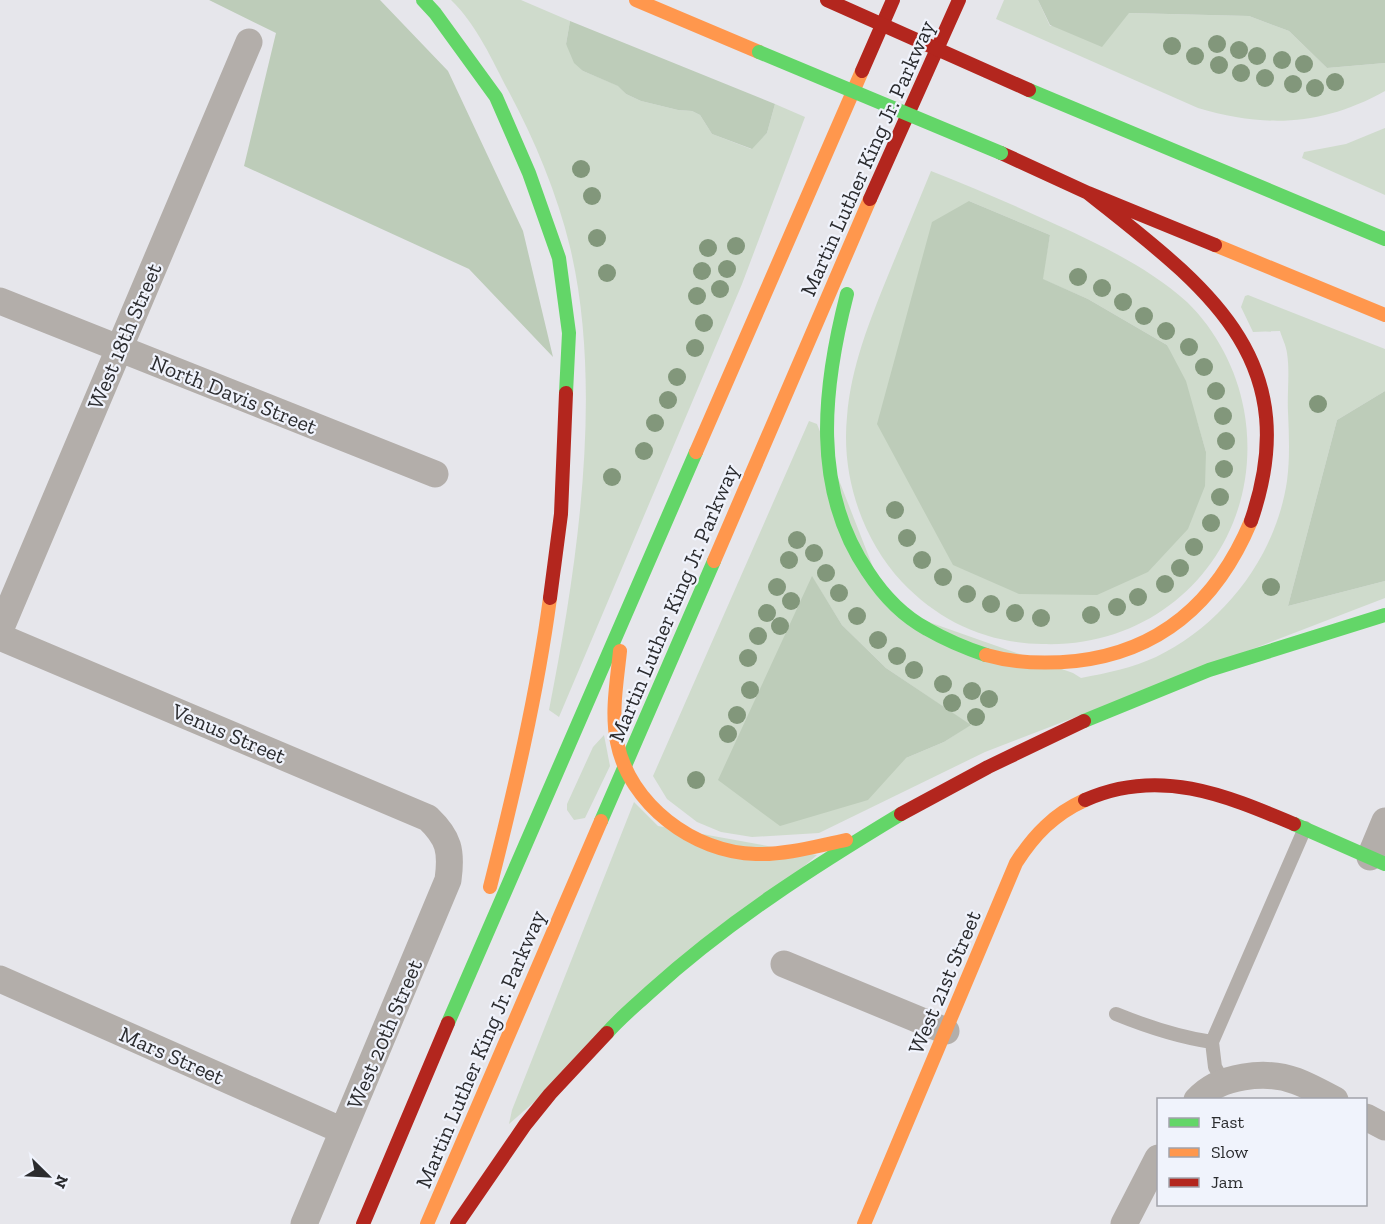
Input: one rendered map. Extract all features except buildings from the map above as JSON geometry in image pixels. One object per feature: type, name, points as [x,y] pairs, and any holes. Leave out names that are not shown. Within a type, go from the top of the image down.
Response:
[{"type":"main road","points":[[423,0],[496,97],[529,173],[559,258],[569,333],[561,513],[544,640],[515,787],[466,981]]},
{"type":"main road","points":[[636,0],[1001,153],[1088,193],[1385,315]]},
{"type":"main road","points":[[827,0],[1029,90],[1385,239]]},
{"type":"main road","name":"Martin Luther King Jr. Parkway","points":[[363,1224],[466,981],[893,0]]},
{"type":"main road","name":"Martin Luther King Jr. Parkway","points":[[427,1224],[887,160],[959,0]]},
{"type":"main road","points":[[887,160],[853,272],[831,366],[827,448],[831,486],[842,521],[856,551],[874,580],[897,607],[924,627],[958,645],[1021,662],[1058,664],[1095,660],[1128,649],[1160,634],[1189,613],[1216,585],[1237,555],[1252,520],[1263,485],[1268,452],[1267,413],[1260,383],[1248,352],[1232,324],[1194,282],[1160,250],[1088,193]]},
{"type":"main road","points":[[630,605],[620,651],[615,717],[616,740],[625,769],[640,792],[675,826],[698,840],[746,854],[769,854],[848,840],[1026,749],[1152,692],[1295,641],[1385,615]]},
{"type":"main road","name":"West 21st Street","points":[[864,1224],[1016,863],[1031,840],[1047,823],[1066,809],[1105,792],[1148,785],[1177,785],[1216,794],[1255,807],[1305,828]]},
{"type":"main road","points":[[457,1224],[516,1135],[551,1092],[651,990],[710,940],[756,907],[805,873],[917,805]]},
{"type":"main road","points":[[1305,828],[1378,860]]},
{"type":"street","name":"West 18th Street","points":[[0,630],[249,42]]},
{"type":"street","name":"North Davis Street","points":[[0,301],[435,474]]},
{"type":"street","name":"Venus Street","points":[[0,637],[428,818],[440,829],[448,842]]},
{"type":"street","points":[[1378,860],[1385,821]]},
{"type":"street","name":"West 20th Street","points":[[304,1224],[448,880],[451,860],[448,842]]},
{"type":"street","points":[[784,964],[946,1031]]},
{"type":"street","name":"Mars Street","points":[[0,979],[344,1131]]},
{"type":"street","points":[[1199,1098],[1224,1083],[1248,1076],[1294,1080],[1331,1098]]},
{"type":"street","points":[[1367,1118],[1385,1128]]},
{"type":"street","points":[[1124,1224],[1157,1160]]},
{"type":"lane","points":[[1224,1083],[1215,1067],[1212,1042],[1305,828]]},
{"type":"lane","points":[[1116,1014],[1183,1038],[1212,1042]]},
{"type":"green space","points":[[209,0],[380,0],[448,71],[523,231],[553,357],[469,269],[244,166],[276,33]]},
{"type":"green space","points":[[451,0],[521,0],[570,21],[566,44],[583,71],[619,86],[626,94],[641,101],[692,111],[700,115],[712,134],[751,149],[767,133],[775,104],[805,117],[742,284],[559,717],[549,710],[569,598],[583,479],[586,419],[585,360],[580,302],[565,227],[536,148],[483,43],[469,20]]},
{"type":"green space","points":[[1004,0],[1038,0],[1050,26],[1128,13],[1249,16],[1289,31],[1327,68],[1385,63],[1385,91],[1362,103],[1316,117],[1270,121],[1223,114],[1198,108],[996,19]]},
{"type":"green space","points":[[1038,0],[1385,0],[1385,63],[1327,68],[1289,31],[1249,16],[1129,13],[1102,47],[1050,25]]},
{"type":"green space","points":[[570,21],[775,104],[767,133],[752,149],[712,134],[700,115],[692,111],[641,101],[626,94],[618,86],[583,71],[574,63],[566,44]]},
{"type":"green space","points":[[1385,128],[1385,195],[1302,158],[1304,152],[1346,144]]},
{"type":"green space","points":[[931,171],[1074,233],[1141,268],[1187,302],[1216,338],[1231,366],[1244,410],[1247,457],[1240,501],[1224,541],[1200,576],[1169,606],[1132,627],[1089,641],[1042,644],[1002,640],[966,628],[932,608],[902,582],[888,565],[865,526],[857,506],[847,462],[849,398],[868,326]],"holes":[[[969,201],[1050,235],[1042,278]],[[1043,279],[1088,299],[1167,345],[1197,421],[1206,452]]]},
{"type":"green space","points":[[969,201],[1050,235],[1043,279],[1088,299],[1167,345],[1186,381],[1206,452],[1205,486],[1188,529],[1148,572],[1097,595],[1019,594],[953,565],[877,424],[932,222]]},
{"type":"green space","points":[[1248,295],[1385,349],[1385,391],[1337,420],[1288,606],[1385,581],[1385,598],[985,752],[819,833],[752,837],[721,832],[697,822],[667,799],[653,776],[809,421],[817,424],[889,608],[1073,673],[1081,678],[1147,661],[1181,643],[1204,626],[1243,585],[1259,561],[1281,509],[1287,481],[1289,446],[1286,350],[1280,331],[1253,332],[1241,307],[1245,296]],"holes":[[[812,577],[842,625],[886,668],[970,725],[944,742],[906,758]]]},
{"type":"green space","points":[[1385,391],[1385,581],[1288,606],[1337,420]]},
{"type":"green space","points":[[812,576],[842,625],[886,668],[971,725],[944,742],[906,758],[868,800],[780,826],[718,780]]},
{"type":"green space","points":[[604,735],[610,766],[585,818],[574,820],[567,810],[567,804],[593,747]]},
{"type":"green space","points":[[634,802],[658,826],[817,855],[509,1124],[512,1110]]},
{"type":"traffic: fast","points":[[423,0],[496,97],[529,173],[559,258],[569,333],[566,393]]},
{"type":"traffic: fast","points":[[759,52],[1001,153]]},
{"type":"traffic: fast","points":[[1029,90],[1385,239]]},
{"type":"traffic: fast","points":[[847,294],[832,365],[828,401],[827,437],[830,472],[837,507],[850,540],[868,572],[887,597],[918,624],[941,637],[986,655]]},
{"type":"traffic: fast","points":[[448,1023],[696,452]]},
{"type":"traffic: fast","points":[[601,821],[714,561]]},
{"type":"traffic: fast","points":[[1084,721],[1209,670],[1385,615]]},
{"type":"traffic: fast","points":[[607,1033],[679,966],[709,942],[803,875],[901,814]]},
{"type":"traffic: fast","points":[[1294,824],[1385,864]]},
{"type":"traffic: slow","points":[[636,0],[759,52]]},
{"type":"traffic: slow","points":[[696,452],[862,71]]},
{"type":"traffic: slow","points":[[714,561],[870,199]]},
{"type":"traffic: slow","points":[[1215,245],[1385,315]]},
{"type":"traffic: slow","points":[[986,655],[1030,662],[1076,661],[1107,655],[1135,646],[1161,633],[1184,617],[1222,575],[1251,521]]},
{"type":"traffic: slow","points":[[490,887],[539,671],[550,598]]},
{"type":"traffic: slow","points":[[620,651],[615,708],[617,742],[624,765],[635,786],[668,821],[710,845],[756,854],[790,852],[846,840]]},
{"type":"traffic: slow","points":[[864,1224],[1016,863],[1046,826],[1085,800]]},
{"type":"traffic: slow","points":[[427,1224],[601,821]]},
{"type":"traffic: jam","points":[[827,0],[1029,90]]},
{"type":"traffic: jam","points":[[862,71],[893,0]]},
{"type":"traffic: jam","points":[[870,199],[959,0]]},
{"type":"traffic: jam","points":[[1001,153],[1088,193],[1215,245]]},
{"type":"traffic: jam","points":[[1088,193],[1170,259],[1205,293],[1234,329],[1255,369],[1266,413],[1265,463],[1251,521]]},
{"type":"traffic: jam","points":[[550,598],[561,514],[566,393]]},
{"type":"traffic: jam","points":[[901,814],[988,767],[1084,721]]},
{"type":"traffic: jam","points":[[1085,800],[1112,790],[1165,785],[1217,795],[1294,824]]},
{"type":"traffic: jam","points":[[363,1224],[448,1023]]},
{"type":"traffic: jam","points":[[457,1224],[525,1125],[550,1094],[607,1033]]}]
